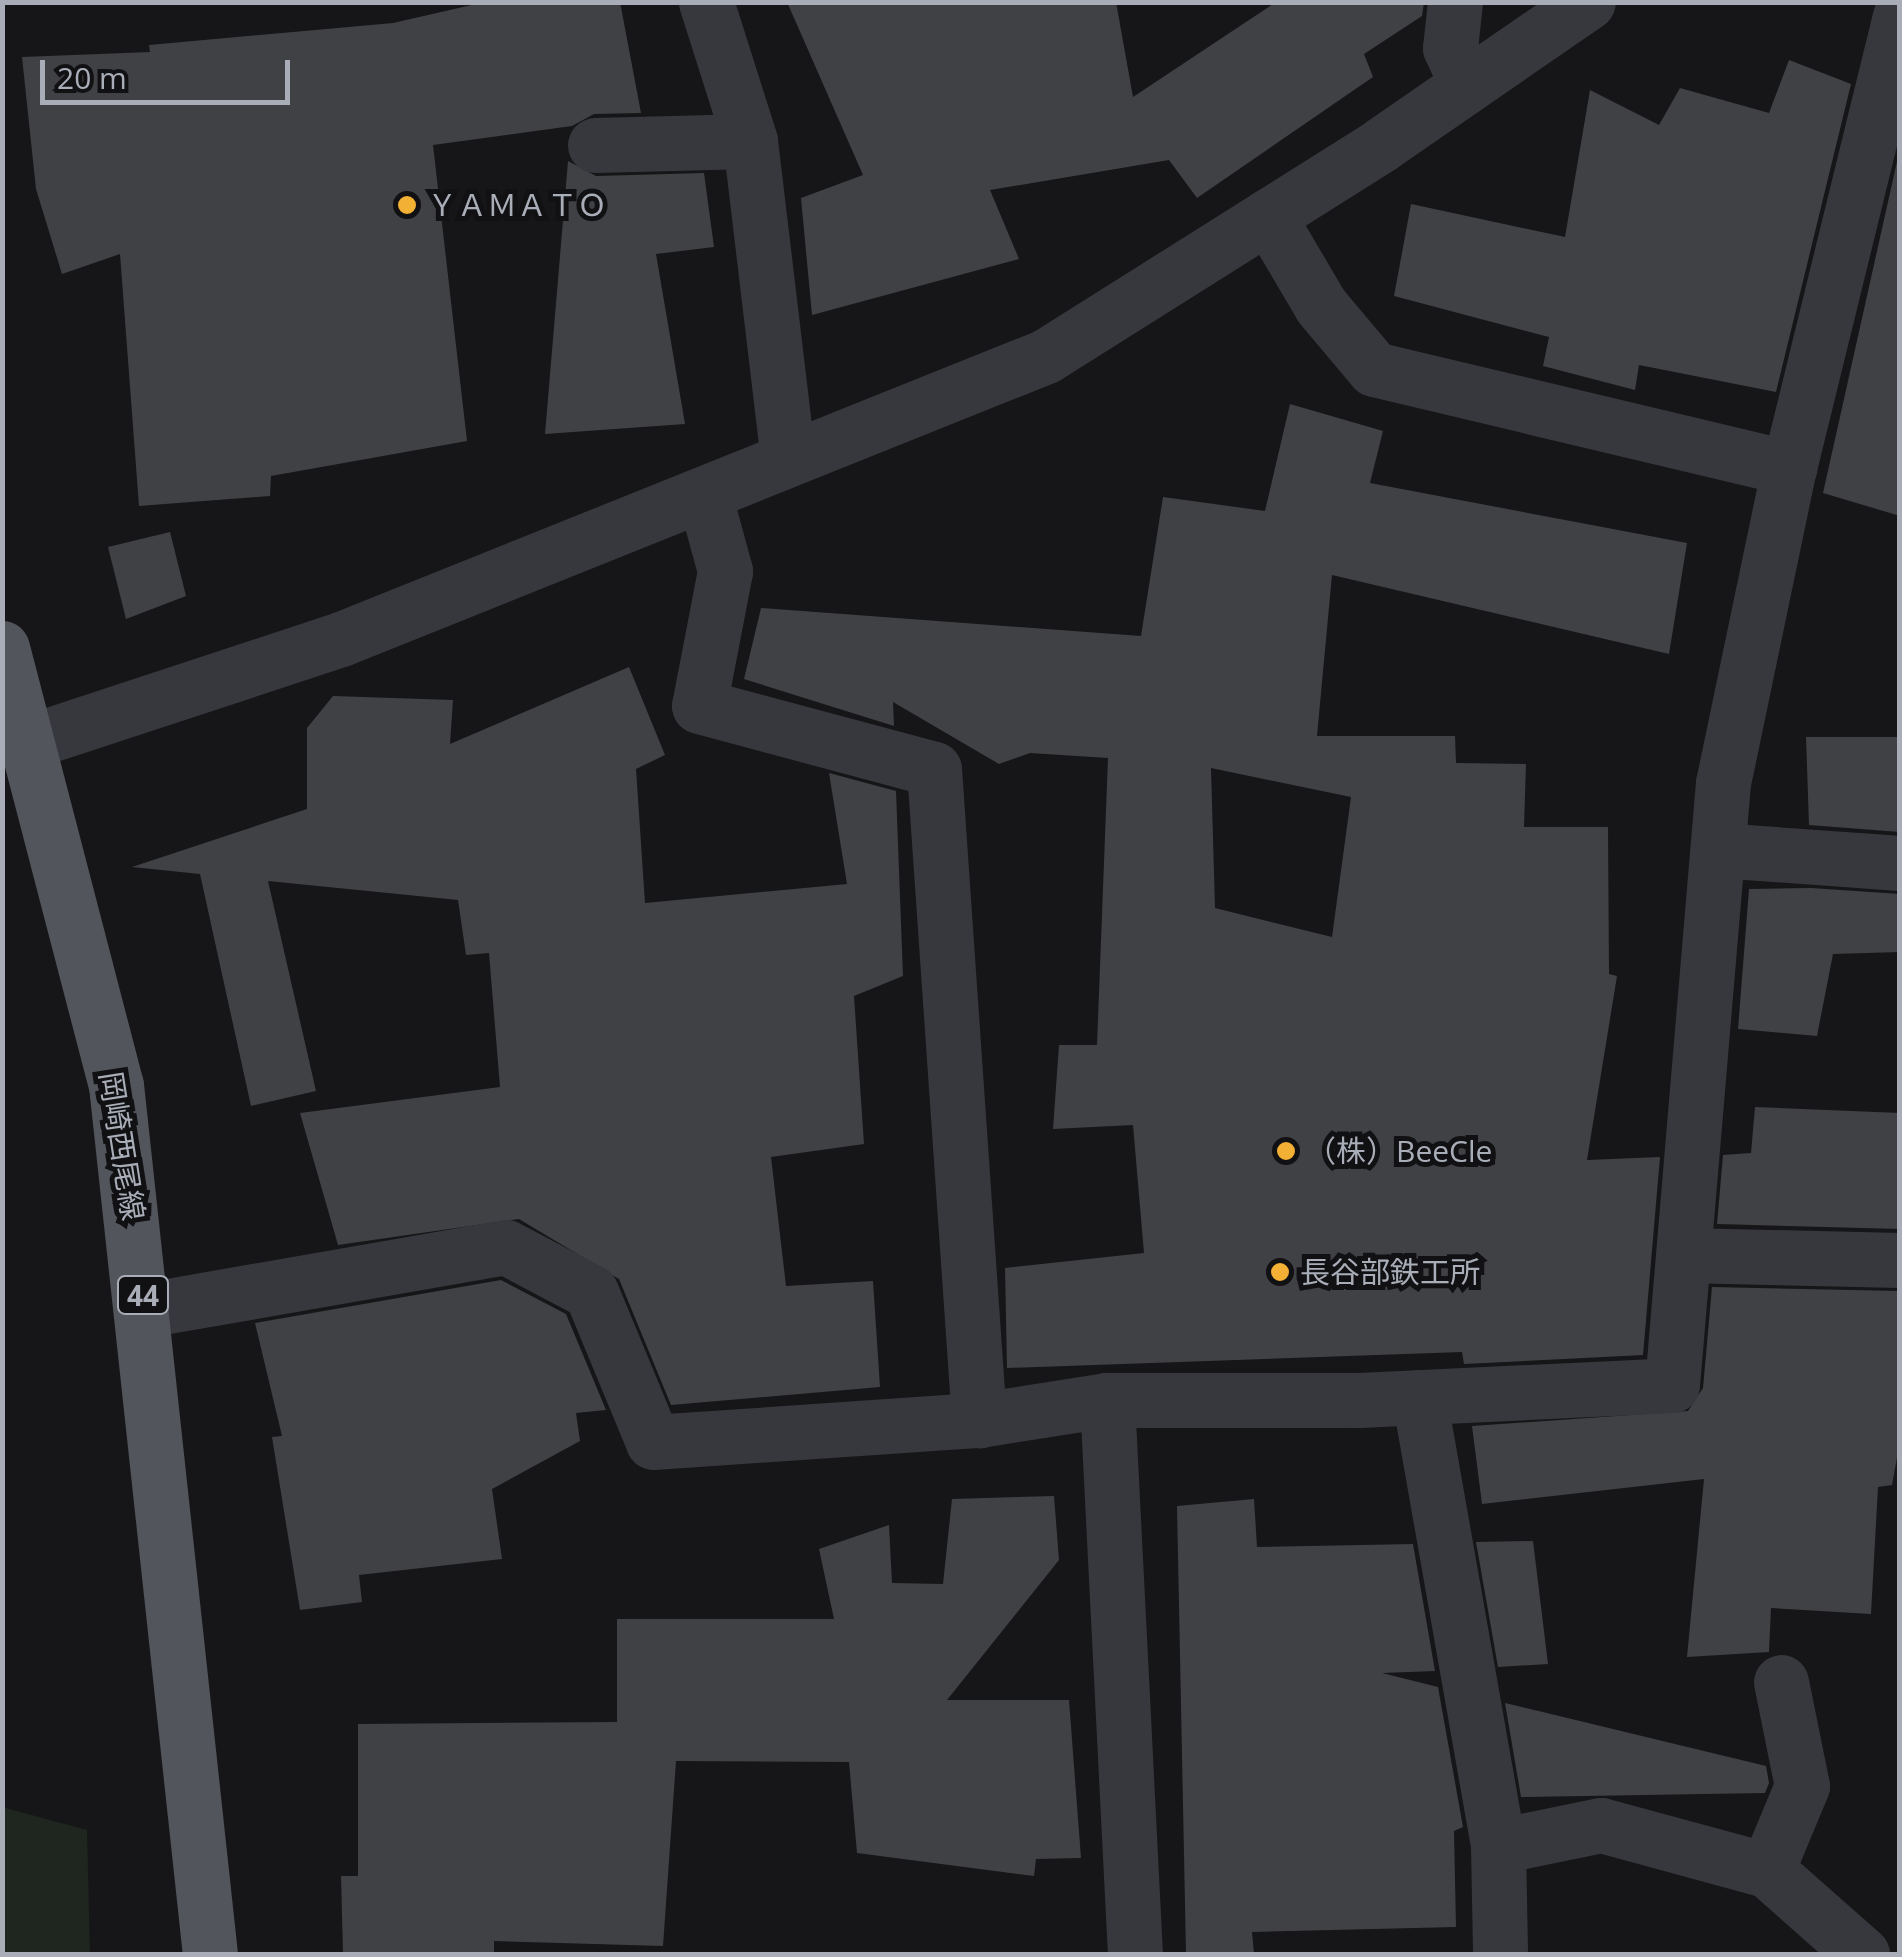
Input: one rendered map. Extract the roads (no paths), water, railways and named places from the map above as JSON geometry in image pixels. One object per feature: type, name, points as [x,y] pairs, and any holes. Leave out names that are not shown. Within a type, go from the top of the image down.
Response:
[{"type":"main road","name":"岡崎西尾線","points":[[2,648],[14,748],[116,1084],[146,1310],[210,1954]]},
{"type":"street","points":[[706,2],[750,141],[788,458]]},
{"type":"street","points":[[1455,2],[1450,48],[1467,84]]},
{"type":"street","points":[[14,748],[341,640],[1046,356],[1268,216],[1588,2]]},
{"type":"street","points":[[146,1310],[506,1247],[591,1292],[653,1442],[979,1420],[1107,1400],[1418,1397],[1672,1385],[1724,783],[1790,468],[1900,15]]},
{"type":"street","points":[[595,145],[750,141]]},
{"type":"street","points":[[1268,216],[1322,306],[1374,368],[1790,468]]},
{"type":"street","points":[[704,494],[726,571],[699,706],[934,769],[979,1420]]},
{"type":"street","points":[[1718,850],[1900,863]]},
{"type":"street","points":[[1684,1255],[1900,1260]]},
{"type":"street","points":[[1418,1397],[1498,1846],[1500,1954]]},
{"type":"street","points":[[1107,1400],[1134,1954]]},
{"type":"street","points":[[1768,1870],[1802,1786],[1781,1682]]},
{"type":"street","points":[[1498,1846],[1602,1825],[1768,1870],[1862,1954]]},
{"type":"place","name":"ＹＡＭＡＴＯ","points":[[407,205]]},
{"type":"place","name":"（株）BeeCle","points":[[1286,1151]]},
{"type":"place","name":"長谷部鉄工所","points":[[1280,1272]]}]
